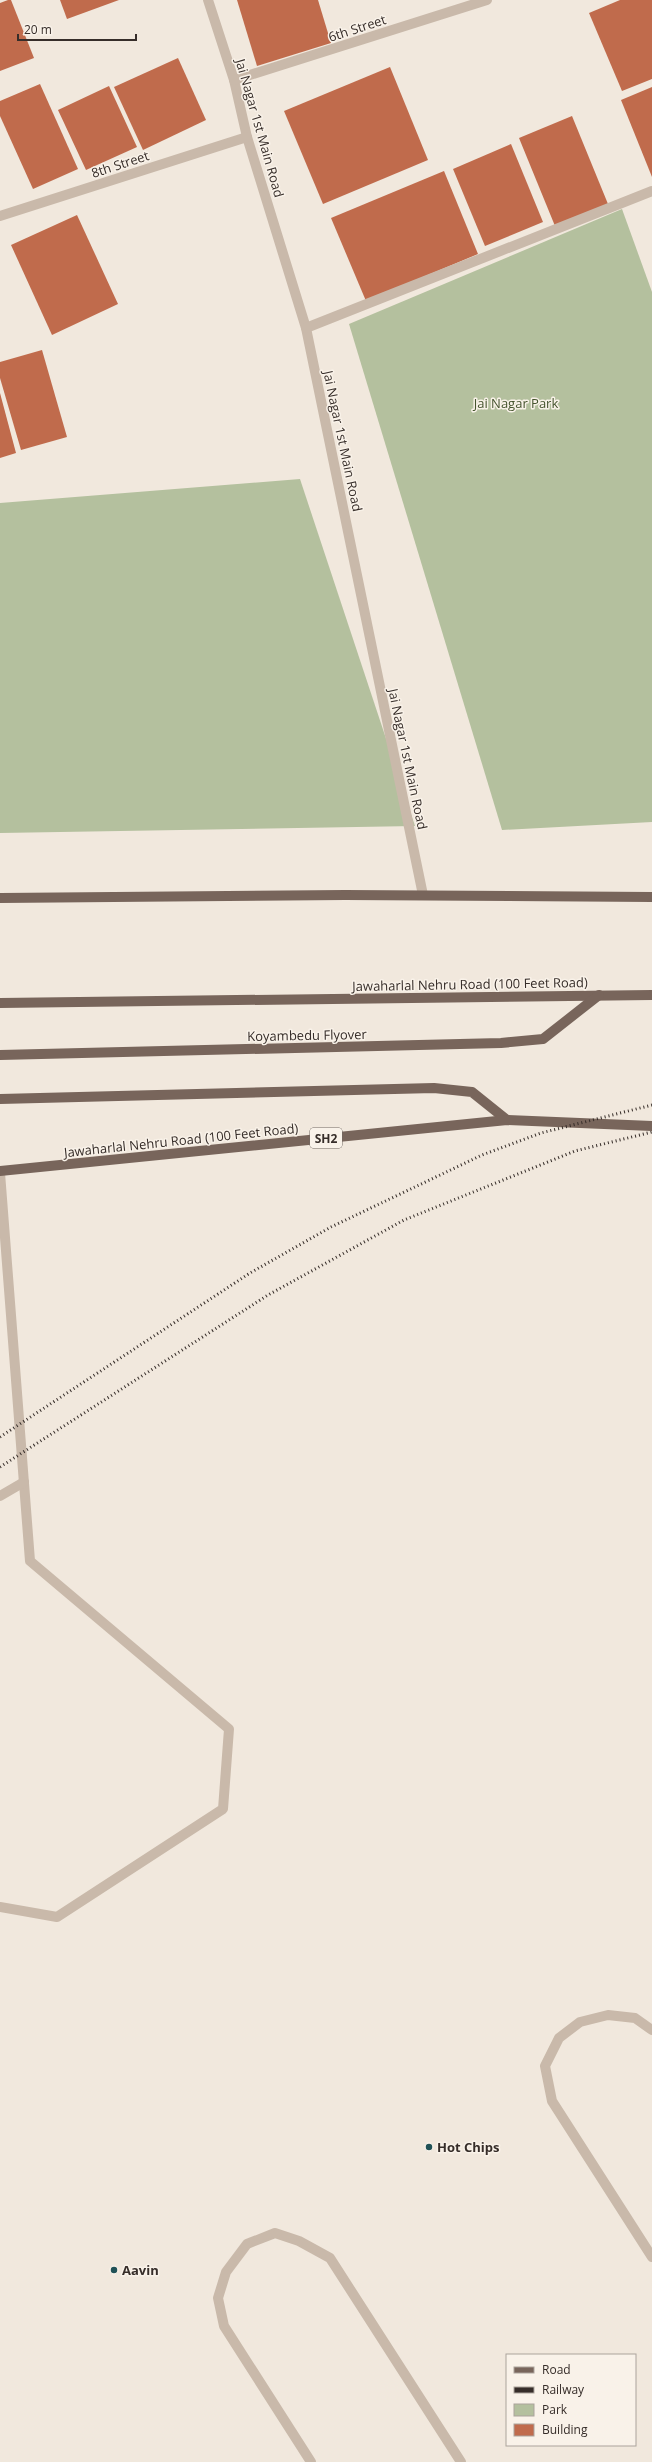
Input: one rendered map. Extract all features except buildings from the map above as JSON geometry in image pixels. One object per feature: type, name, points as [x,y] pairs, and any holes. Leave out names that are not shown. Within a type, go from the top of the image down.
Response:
[{"type":"main road","points":[[0,898],[652,896]]},
{"type":"main road","name":"Koyambedu Flyover","points":[[0,1055],[501,1043],[543,1039],[598,995]]},
{"type":"main road","name":"Jawaharlal Nehru Road (100 Feet Road)","points":[[0,1003],[652,995]]},
{"type":"main road","points":[[0,1099],[434,1088],[472,1092],[507,1120]]},
{"type":"main road","name":"Jawaharlal Nehru Road (100 Feet Road)","points":[[0,1172],[507,1120],[652,1126]]},
{"type":"street","name":"Jai Nagar 1st Main Road","points":[[208,0],[234,80],[247,137],[306,328],[423,896]]},
{"type":"street","name":"6th Street","points":[[234,80],[487,0]]},
{"type":"street","name":"8th Street","points":[[0,216],[247,137]]},
{"type":"street","points":[[306,328],[652,191]]},
{"type":"street","points":[[0,1172],[30,1561],[229,1729],[223,1809],[56,1917],[0,1907]]},
{"type":"street","points":[[0,1496],[24,1482]]},
{"type":"street","points":[[652,2030],[635,2018],[608,2015],[580,2022],[559,2038],[545,2066],[552,2101],[652,2257]]},
{"type":"street","points":[[311,2462],[224,2326],[218,2298],[226,2272],[247,2244],[275,2233],[299,2241],[330,2258],[462,2462]]},
{"type":"green space","name":"Jai Nagar Park","points":[[622,209],[652,292],[652,822],[502,830],[349,324]]},
{"type":"green space","points":[[300,479],[415,826],[0,833],[0,503]]},
{"type":"railway","points":[[0,1437],[250,1273],[331,1227],[482,1155],[541,1133],[652,1105]]},
{"type":"railway","points":[[0,1467],[268,1295],[404,1220],[575,1151],[652,1132]]},
{"type":"place","name":"Hot Chips","points":[[429,2147]]},
{"type":"place","name":"Aavin","points":[[114,2270]]}]
